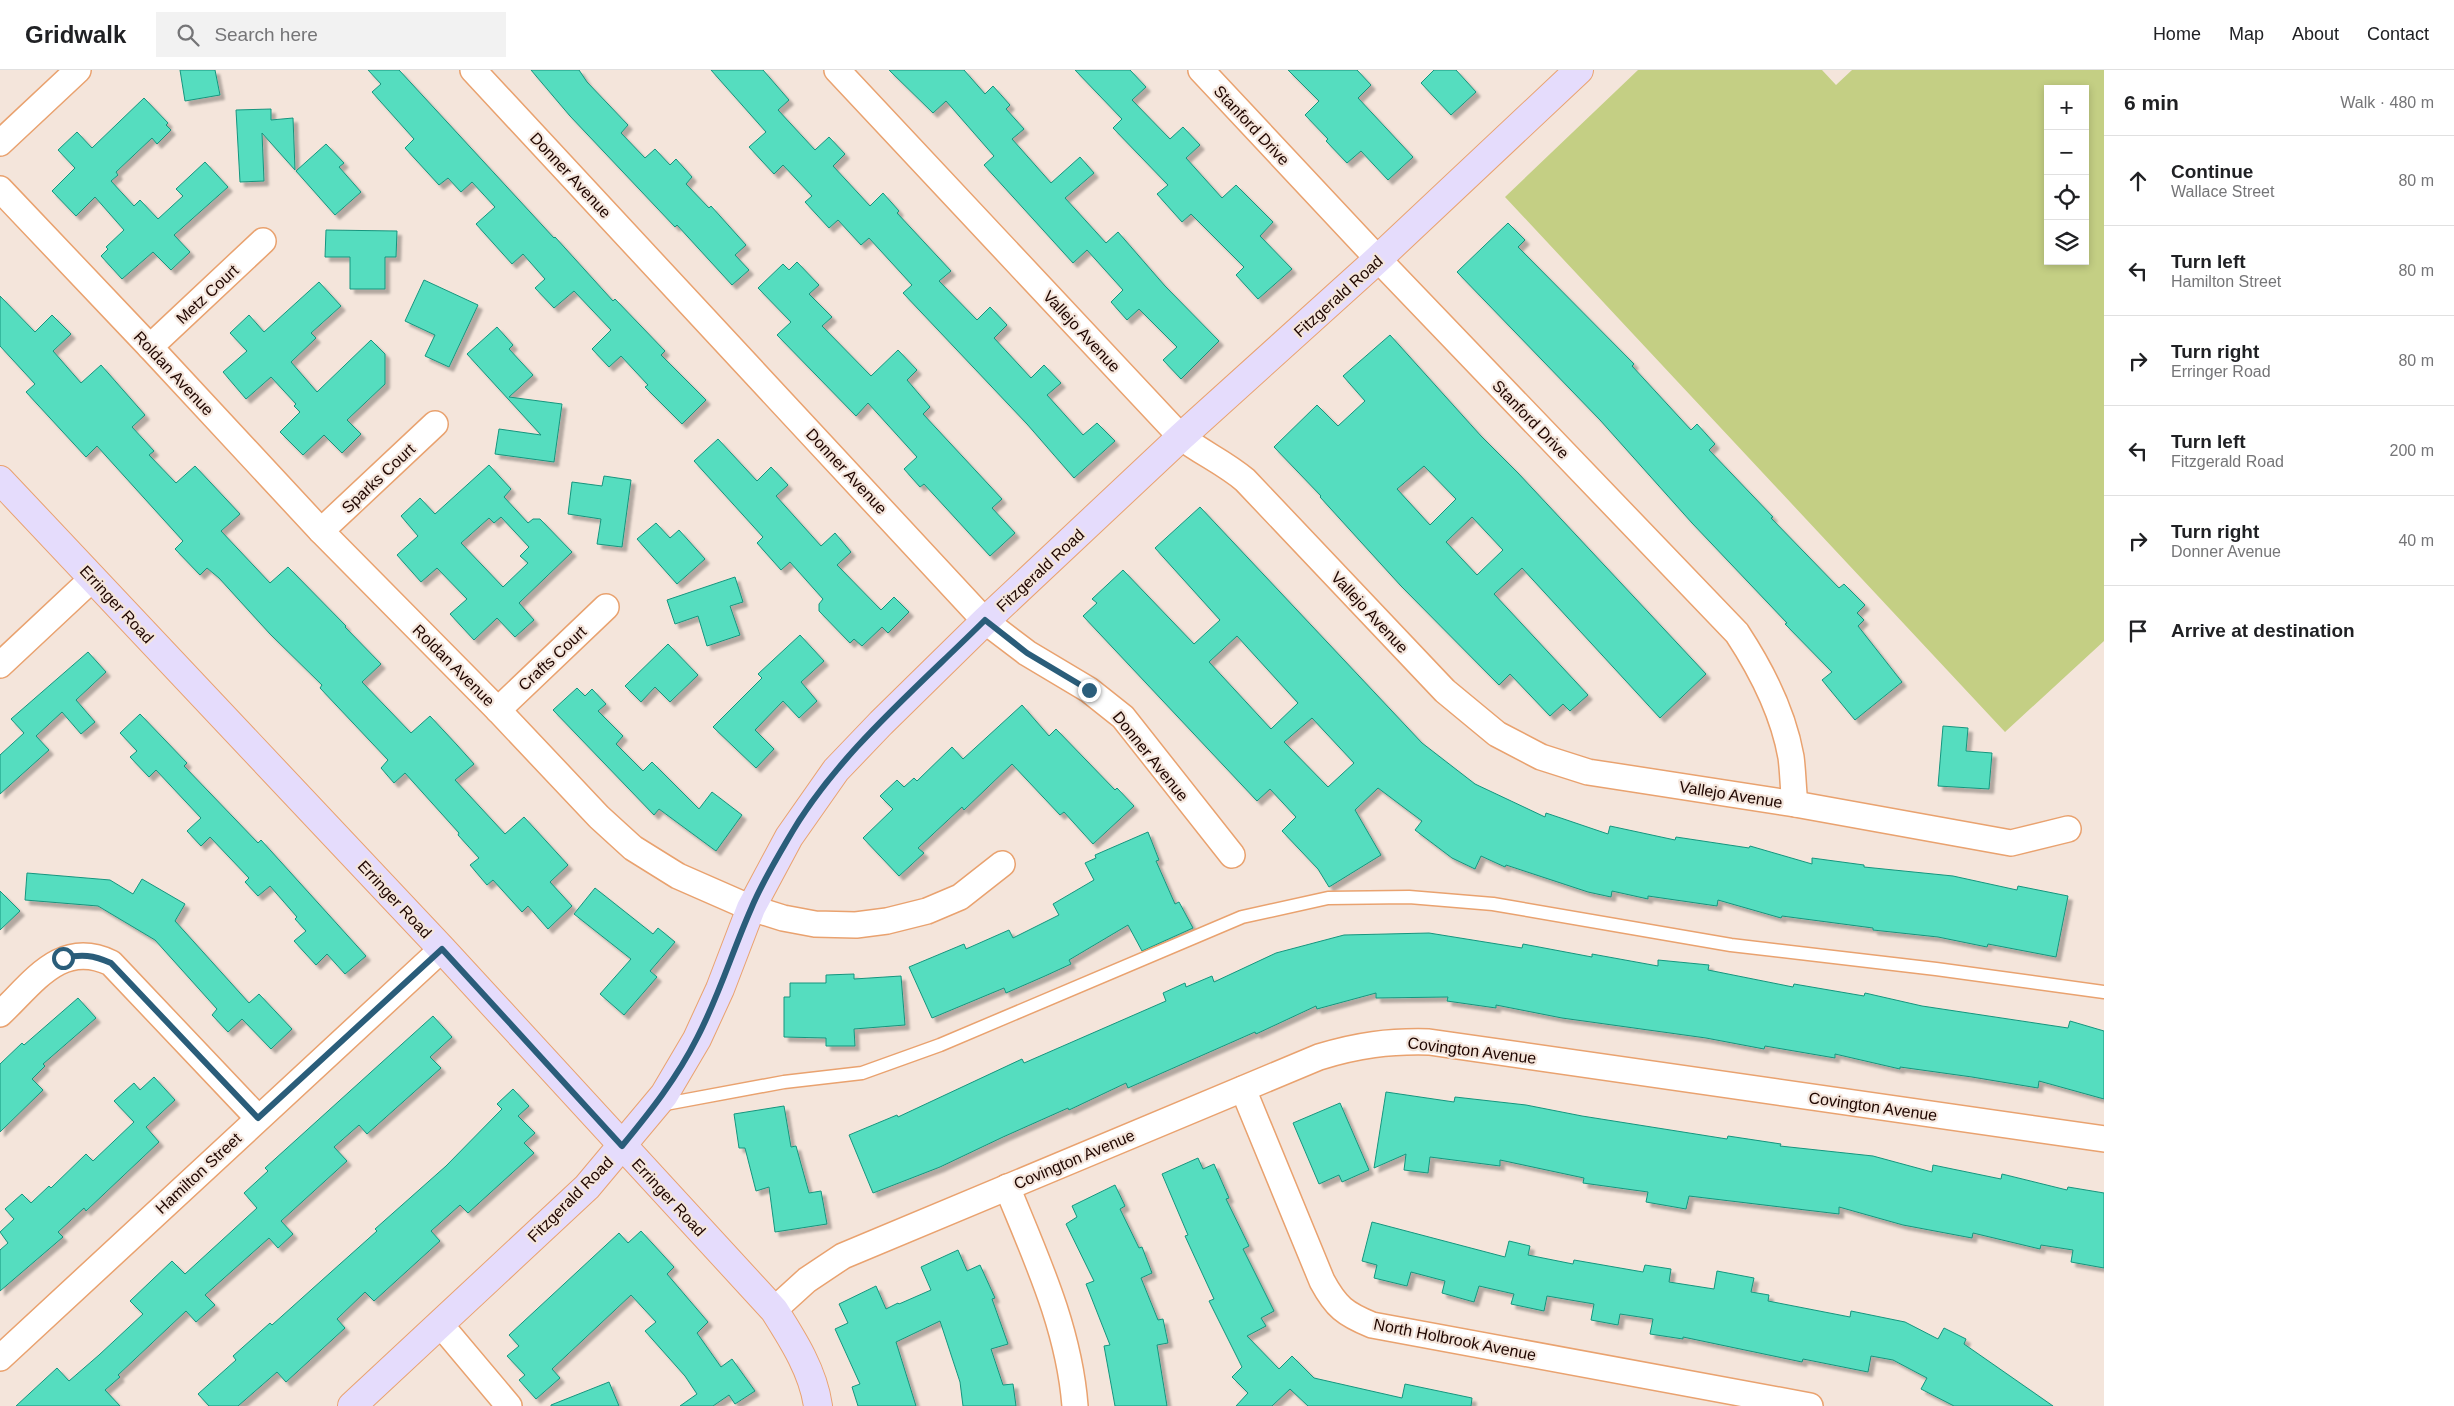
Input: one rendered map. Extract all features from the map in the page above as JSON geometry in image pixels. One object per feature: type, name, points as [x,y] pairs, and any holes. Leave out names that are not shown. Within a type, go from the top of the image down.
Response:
[{"type":"main road","name":"Fitzgerald Road","points":[[352,1406],[587,1187],[655,1106],[697,1039],[720,988],[751,908],[789,837],[836,770],[881,722],[985,620],[1181,438],[1378,260],[1570,73]]},
{"type":"main road","name":"Erringer Road","points":[[0,480],[442,949],[774,1310],[800,1351],[817,1396],[818,1406]]},
{"type":"street","points":[[0,143],[78,70]]},
{"type":"street","name":"Donner Avenue","points":[[474,70],[985,620],[1027,653],[1089,690],[1123,717],[1232,855]]},
{"type":"street","name":"Vallejo Avenue","points":[[837,70],[1181,438],[1201,452],[1229,466],[1245,480],[1445,691],[1497,734],[1541,757],[1588,772],[1795,804],[2011,843],[2068,829]]},
{"type":"street","name":"Stanford Drive","points":[[1201,70],[1378,260],[1737,633],[1758,666],[1779,712],[1791,757],[1795,804]]},
{"type":"street","name":"Roldan Avenue","points":[[0,189],[321,531],[498,710],[599,818],[633,848],[678,876],[751,908],[783,918],[815,924],[856,925],[887,921],[927,910],[960,897],[1002,864]]},
{"type":"street","name":"Metz Court","points":[[150,347],[263,241]]},
{"type":"street","name":"Sparks Court","points":[[321,531],[435,424]]},
{"type":"street","points":[[0,665],[93,578]]},
{"type":"street","name":"Crafts Court","points":[[498,710],[606,607]]},
{"type":"street","name":"Hamilton Street","points":[[0,1358],[442,949]]},
{"type":"street","points":[[0,1014],[63,958],[79,954],[96,956],[111,963],[258,1118]]},
{"type":"street","name":"Covington Avenue","points":[[774,1310],[807,1280],[843,1256],[1320,1057],[1350,1048],[1390,1041],[1429,1042],[2104,1140]]},
{"type":"street","name":"North Holbrook Avenue","points":[[1242,1089],[1322,1281],[1333,1302],[1350,1316],[1372,1325],[1810,1406]]},
{"type":"street","points":[[1007,1187],[1052,1297],[1065,1346],[1075,1406]]},
{"type":"street","points":[[440,1324],[509,1406]]},
{"type":"lane","points":[[655,1106],[784,1082],[862,1073],[940,1045],[1242,917],[1328,898],[1409,897],[1493,904],[1731,945],[1926,968],[2104,992]]},
{"type":"green space","points":[[1638,70],[1822,70],[1836,85],[1852,70],[2104,70],[2104,641],[2005,732],[1505,197]]},
{"type":"building","points":[[180,70],[215,70],[220,95],[185,101]]},
{"type":"building","points":[[368,70],[399,70],[613,301],[615,299],[665,351],[661,355],[706,400],[682,424],[645,387],[648,385],[621,356],[609,367],[592,349],[611,330],[574,291],[554,308],[535,288],[545,279],[523,254],[512,264],[476,224],[495,207],[472,182],[461,192],[448,178],[439,185],[405,148],[414,139],[372,92],[381,84]]},
{"type":"building","points":[[531,70],[579,70],[587,82],[628,125],[621,133],[645,158],[655,149],[670,165],[676,159],[692,177],[686,184],[709,208],[711,206],[746,245],[735,255],[749,270],[732,285],[677,225],[675,227],[570,116]]},
{"type":"building","points":[[711,70],[763,70],[789,100],[778,110],[815,150],[829,137],[845,154],[833,166],[870,206],[883,193],[899,211],[897,213],[951,271],[939,281],[977,320],[990,307],[1007,325],[994,338],[1031,378],[1044,365],[1061,383],[1047,395],[1083,435],[1097,423],[1115,441],[1074,478],[1027,424],[903,293],[912,285],[869,238],[861,245],[838,220],[829,228],[805,202],[812,196],[783,165],[774,174],[749,147],[766,132]]},
{"type":"building","points":[[889,70],[964,70],[985,94],[993,86],[1010,105],[1006,109],[1024,129],[1012,139],[1051,183],[1080,157],[1094,173],[1065,198],[1106,243],[1118,232],[1165,286],[1219,341],[1181,379],[1163,360],[1177,347],[1139,309],[1127,320],[1111,302],[1123,290],[1087,250],[1073,263],[984,165],[994,156],[946,101],[933,113]]},
{"type":"building","points":[[1075,70],[1130,70],[1146,87],[1132,100],[1170,139],[1183,127],[1200,145],[1186,158],[1222,198],[1236,185],[1273,222],[1260,236],[1292,269],[1258,299],[1236,275],[1244,267],[1191,214],[1182,222],[1157,194],[1168,185],[1113,128],[1122,119]]},
{"type":"building","points":[[1288,70],[1357,70],[1371,85],[1358,98],[1413,157],[1388,180],[1361,151],[1347,163],[1326,141],[1328,139],[1305,115],[1319,101]]},
{"type":"building","points":[[1434,70],[1456,70],[1476,92],[1451,115],[1421,83]]},
{"type":"building","points":[[144,98],[168,123],[166,125],[171,130],[157,144],[152,138],[116,172],[118,175],[111,181],[134,206],[140,200],[158,219],[183,196],[176,189],[205,162],[228,187],[174,235],[190,252],[171,270],[153,252],[122,279],[101,256],[108,249],[106,247],[124,230],[95,197],[76,216],[52,191],[75,168],[58,150],[77,132],[92,148]]},
{"type":"building","points":[[271,109],[271,120],[293,118],[295,170],[262,133],[264,181],[240,182],[236,110]]},
{"type":"building","points":[[326,144],[344,163],[339,167],[361,192],[335,215],[296,171]]},
{"type":"building","points":[[1508,223],[1525,240],[1518,247],[1634,364],[1632,366],[1691,430],[1697,424],[1715,444],[1709,450],[1773,517],[1771,518],[1839,588],[1844,584],[1865,605],[1857,613],[1864,620],[1858,626],[1902,682],[1855,720],[1822,680],[1832,672],[1692,523],[1600,420],[1457,272]]},
{"type":"building","points":[[326,230],[397,231],[396,257],[385,257],[385,289],[350,289],[350,257],[325,257]]},
{"type":"building","points":[[797,262],[819,285],[809,294],[832,317],[822,326],[871,376],[898,350],[917,370],[907,380],[930,407],[923,414],[1002,499],[992,508],[1015,533],[990,556],[924,484],[920,487],[904,469],[917,457],[868,403],[856,416],[777,335],[791,322],[758,288],[783,264],[789,270]]},
{"type":"building","points":[[424,280],[478,305],[449,367],[425,356],[435,335],[405,321]]},
{"type":"building","points":[[319,282],[341,306],[311,333],[316,338],[291,362],[317,392],[371,340],[385,354],[385,384],[347,420],[361,434],[342,453],[324,435],[303,455],[280,432],[300,412],[294,406],[296,404],[271,377],[246,399],[223,372],[247,351],[230,333],[249,315],[264,332]]},
{"type":"building","points":[[0,296],[35,332],[52,315],[71,334],[53,351],[81,383],[101,365],[145,415],[132,427],[154,451],[149,455],[176,483],[195,466],[240,514],[221,531],[270,583],[288,567],[381,664],[362,682],[411,733],[430,716],[474,764],[455,780],[505,834],[524,817],[568,865],[550,882],[572,906],[548,929],[528,906],[522,912],[493,880],[487,885],[470,865],[479,858],[458,835],[459,833],[405,773],[394,783],[381,768],[388,760],[320,688],[322,685],[270,634],[219,578],[207,568],[200,575],[175,549],[183,541],[97,446],[86,457],[26,392],[35,384],[0,346]]},
{"type":"building","points":[[497,327],[513,345],[509,349],[533,375],[509,397],[562,404],[554,462],[495,454],[499,429],[541,435],[467,354]]},
{"type":"building","points":[[1390,335],[1481,436],[1706,674],[1660,718],[1522,568],[1494,594],[1588,695],[1570,711],[1563,704],[1550,716],[1510,674],[1499,685],[1401,586],[1321,496],[1274,447],[1317,405],[1338,426],[1365,401],[1343,376]],"holes":[[[1424,466],[1456,499],[1430,525],[1397,489]],[[1472,517],[1503,550],[1477,575],[1446,542]]]},
{"type":"building","points":[[718,439],[757,481],[771,467],[788,485],[776,496],[821,546],[835,533],[851,552],[837,565],[881,610],[894,597],[909,612],[888,633],[882,627],[862,646],[854,639],[850,643],[819,611],[819,604],[823,599],[790,562],[781,570],[757,543],[763,537],[694,461]]},
{"type":"building","points":[[489,465],[511,489],[504,497],[528,523],[533,519],[540,519],[572,552],[519,603],[534,620],[515,637],[497,618],[474,640],[450,614],[467,599],[437,568],[421,582],[397,555],[418,536],[401,516],[420,498],[435,514]],"holes":[[[501,517],[529,547],[520,556],[528,563],[503,587],[461,543],[489,518],[494,523]]]},
{"type":"building","points":[[604,476],[631,480],[622,547],[597,544],[601,519],[568,514],[572,482],[602,486]]},
{"type":"building","points":[[1200,507],[1422,743],[1475,784],[1545,817],[1546,813],[1608,834],[1610,826],[1675,840],[1676,837],[1749,848],[1750,846],[1812,864],[1812,858],[1864,865],[1864,867],[1953,876],[2017,890],[2018,886],[2068,896],[2056,957],[1988,944],[1987,947],[1938,937],[1873,930],[1873,928],[1782,916],[1781,918],[1718,900],[1717,906],[1648,896],[1648,899],[1612,891],[1611,897],[1588,892],[1506,865],[1505,867],[1481,856],[1475,869],[1452,858],[1415,830],[1422,821],[1378,788],[1355,810],[1381,855],[1329,887],[1318,869],[1282,831],[1296,817],[1270,789],[1257,801],[1083,616],[1097,603],[1092,599],[1123,570],[1194,644],[1220,620],[1155,548]],"holes":[[[1237,636],[1298,703],[1271,729],[1209,662]],[[1312,718],[1354,763],[1328,787],[1284,742]]]},
{"type":"building","points":[[656,523],[670,538],[679,530],[705,559],[677,584],[637,539]]},
{"type":"building","points":[[735,577],[743,602],[730,606],[740,635],[707,646],[698,616],[675,624],[667,600]]},
{"type":"building","points":[[800,635],[824,661],[801,682],[817,701],[799,718],[783,701],[755,730],[774,749],[756,768],[713,727],[762,678],[758,674]]},
{"type":"building","points":[[668,644],[698,675],[670,702],[655,687],[641,702],[625,686]]},
{"type":"building","points":[[88,652],[106,672],[76,700],[95,722],[81,734],[62,712],[36,736],[49,750],[0,794],[0,755],[24,733],[11,719]]},
{"type":"building","points":[[577,688],[585,696],[592,689],[606,704],[598,711],[623,736],[616,744],[643,771],[652,762],[699,809],[712,792],[742,815],[716,851],[659,809],[654,815],[553,710]]},
{"type":"building","points":[[1022,705],[1049,736],[1056,729],[1115,790],[1117,788],[1134,806],[1093,844],[1064,812],[1060,815],[1012,764],[964,810],[962,807],[918,848],[924,853],[899,876],[863,838],[893,809],[880,796],[897,780],[904,787],[914,778],[917,781],[952,747],[963,759]]},
{"type":"building","points":[[140,714],[187,763],[184,766],[258,843],[261,840],[366,956],[345,974],[327,954],[316,965],[294,941],[306,931],[295,919],[297,917],[270,886],[258,896],[245,882],[249,878],[210,837],[201,846],[187,831],[201,818],[156,770],[149,777],[130,757],[137,751],[120,733]]},
{"type":"building","points":[[1943,726],[1968,728],[1966,751],[1992,753],[1989,789],[1938,786]]},
{"type":"building","points":[[1148,832],[1159,860],[1156,861],[1175,904],[1179,902],[1193,928],[1142,951],[1128,925],[1069,960],[1071,964],[1006,993],[1004,988],[932,1018],[909,967],[964,944],[966,949],[1009,930],[1013,938],[1059,915],[1053,904],[1094,880],[1085,863],[1096,858],[1095,855]]},
{"type":"building","points":[[27,873],[110,880],[133,894],[142,879],[185,904],[175,921],[249,1003],[259,994],[292,1029],[271,1049],[242,1019],[228,1032],[212,1015],[217,1009],[155,940],[98,906],[25,900]]},
{"type":"building","points":[[595,888],[653,934],[658,928],[675,942],[650,971],[657,977],[624,1015],[600,994],[631,959],[574,914]]},
{"type":"building","points":[[0,891],[20,911],[0,930]]},
{"type":"building","points":[[1429,933],[1522,948],[1523,944],[1592,957],[1592,954],[1658,966],[1658,960],[1709,965],[1708,970],[1793,987],[1794,984],[1864,996],[1865,993],[1922,1006],[2068,1028],[2070,1021],[2104,1031],[2104,1099],[2039,1081],[2038,1088],[1900,1067],[1900,1069],[1835,1054],[1835,1058],[1765,1046],[1764,1049],[1706,1038],[1562,1018],[1496,1005],[1496,1008],[1447,1001],[1448,997],[1376,998],[1376,993],[1317,1009],[1316,1006],[1256,1034],[1255,1032],[1128,1088],[1126,1083],[940,1167],[873,1193],[849,1135],[897,1115],[898,1117],[1022,1059],[1024,1063],[1166,1001],[1163,993],[1185,983],[1186,987],[1212,976],[1214,982],[1276,953],[1344,935]]},
{"type":"building","points":[[854,974],[854,979],[901,976],[905,1025],[854,1029],[855,1046],[826,1046],[826,1038],[784,1037],[784,997],[790,997],[790,983],[826,983],[826,975]]},
{"type":"building","points":[[78,998],[96,1018],[43,1064],[45,1066],[32,1079],[43,1090],[0,1132],[0,1064],[22,1043],[24,1045]]},
{"type":"building","points":[[433,1016],[452,1037],[430,1057],[441,1068],[367,1134],[359,1125],[334,1147],[347,1161],[281,1221],[293,1234],[278,1248],[269,1238],[205,1295],[215,1305],[196,1322],[186,1311],[118,1375],[120,1377],[105,1390],[120,1406],[16,1406],[57,1368],[69,1381],[143,1314],[130,1301],[172,1261],[185,1274],[257,1208],[244,1193],[268,1171],[265,1168]]},
{"type":"building","points":[[154,1077],[175,1100],[146,1127],[159,1142],[86,1211],[84,1208],[58,1232],[63,1237],[0,1291],[0,1250],[8,1243],[0,1232],[14,1219],[5,1209],[22,1194],[31,1203],[49,1186],[51,1188],[86,1154],[93,1161],[134,1122],[114,1101],[134,1083],[140,1090]]},
{"type":"building","points":[[513,1089],[529,1106],[518,1116],[535,1133],[524,1143],[534,1153],[468,1213],[460,1205],[431,1231],[440,1241],[374,1301],[365,1292],[337,1319],[345,1328],[286,1382],[277,1372],[238,1406],[209,1406],[198,1394],[236,1360],[233,1356],[270,1323],[272,1325],[446,1166],[502,1109],[497,1104]]},
{"type":"building","points":[[1386,1092],[1454,1102],[1455,1097],[1526,1105],[1582,1116],[1727,1139],[1728,1136],[1781,1144],[1780,1146],[1873,1156],[1932,1172],[1933,1165],[2001,1179],[2002,1174],[2067,1190],[2068,1187],[2104,1193],[2104,1268],[2071,1262],[2073,1250],[2041,1245],[2040,1249],[1973,1233],[1972,1238],[1903,1225],[1839,1207],[1839,1214],[1689,1196],[1686,1209],[1646,1202],[1648,1192],[1583,1183],[1584,1178],[1500,1160],[1500,1166],[1430,1157],[1428,1173],[1404,1170],[1406,1154],[1374,1168]]},
{"type":"building","points":[[1340,1103],[1369,1170],[1342,1182],[1339,1175],[1319,1184],[1293,1123]]},
{"type":"building","points":[[784,1106],[791,1147],[796,1146],[809,1193],[821,1191],[827,1224],[775,1232],[769,1187],[756,1191],[745,1148],[739,1148],[734,1114]]},
{"type":"building","points":[[1198,1158],[1203,1169],[1214,1164],[1229,1198],[1226,1199],[1249,1246],[1243,1249],[1274,1311],[1261,1318],[1266,1326],[1247,1336],[1279,1369],[1292,1356],[1314,1378],[1402,1398],[1405,1384],[1472,1398],[1471,1406],[1308,1406],[1290,1389],[1272,1406],[1236,1406],[1248,1393],[1232,1377],[1242,1367],[1209,1301],[1214,1299],[1185,1236],[1188,1235],[1162,1174]]},
{"type":"building","points":[[1115,1185],[1125,1206],[1120,1209],[1139,1248],[1142,1247],[1152,1273],[1141,1278],[1158,1320],[1163,1319],[1168,1343],[1157,1345],[1167,1406],[1115,1406],[1104,1346],[1110,1345],[1086,1284],[1094,1281],[1066,1224],[1077,1217],[1072,1206]]},
{"type":"building","points":[[1372,1222],[1505,1257],[1509,1241],[1530,1246],[1528,1255],[1573,1264],[1574,1260],[1643,1272],[1645,1265],[1671,1269],[1669,1282],[1714,1289],[1717,1271],[1754,1278],[1751,1292],[1769,1295],[1768,1301],[1850,1317],[1851,1311],[1905,1322],[1938,1339],[1944,1328],[1966,1339],[1964,1344],[2053,1406],[1954,1406],[1921,1389],[1927,1378],[1893,1360],[1871,1356],[1868,1372],[1803,1359],[1802,1362],[1683,1337],[1683,1339],[1650,1334],[1653,1319],[1620,1314],[1618,1325],[1591,1320],[1594,1304],[1547,1296],[1544,1311],[1511,1304],[1514,1294],[1479,1286],[1474,1302],[1442,1293],[1445,1281],[1411,1272],[1407,1286],[1374,1278],[1377,1265],[1362,1261]]},
{"type":"building","points":[[641,1231],[674,1267],[667,1274],[708,1322],[697,1333],[721,1367],[732,1359],[755,1391],[735,1404],[729,1395],[713,1406],[680,1406],[697,1394],[685,1376],[645,1331],[656,1322],[631,1295],[552,1369],[560,1378],[536,1399],[519,1380],[525,1375],[507,1356],[519,1346],[509,1335],[619,1233],[628,1243]]},
{"type":"building","points":[[958,1250],[967,1271],[980,1265],[995,1298],[992,1299],[1008,1344],[991,1349],[1003,1385],[1013,1384],[1016,1406],[963,1406],[960,1382],[940,1321],[896,1342],[916,1406],[858,1406],[852,1387],[860,1384],[835,1329],[848,1323],[839,1304],[876,1286],[886,1309],[931,1290],[921,1267]]},
{"type":"building","points":[[609,1382],[619,1406],[551,1406],[551,1405]]},
{"type":"route","points":[[63,958],[79,954],[96,956],[111,963],[258,1118],[442,949],[622,1146],[664,1095],[697,1039],[720,988],[751,908],[789,837],[836,770],[881,722],[985,620],[1027,653],[1089,690]]}]
